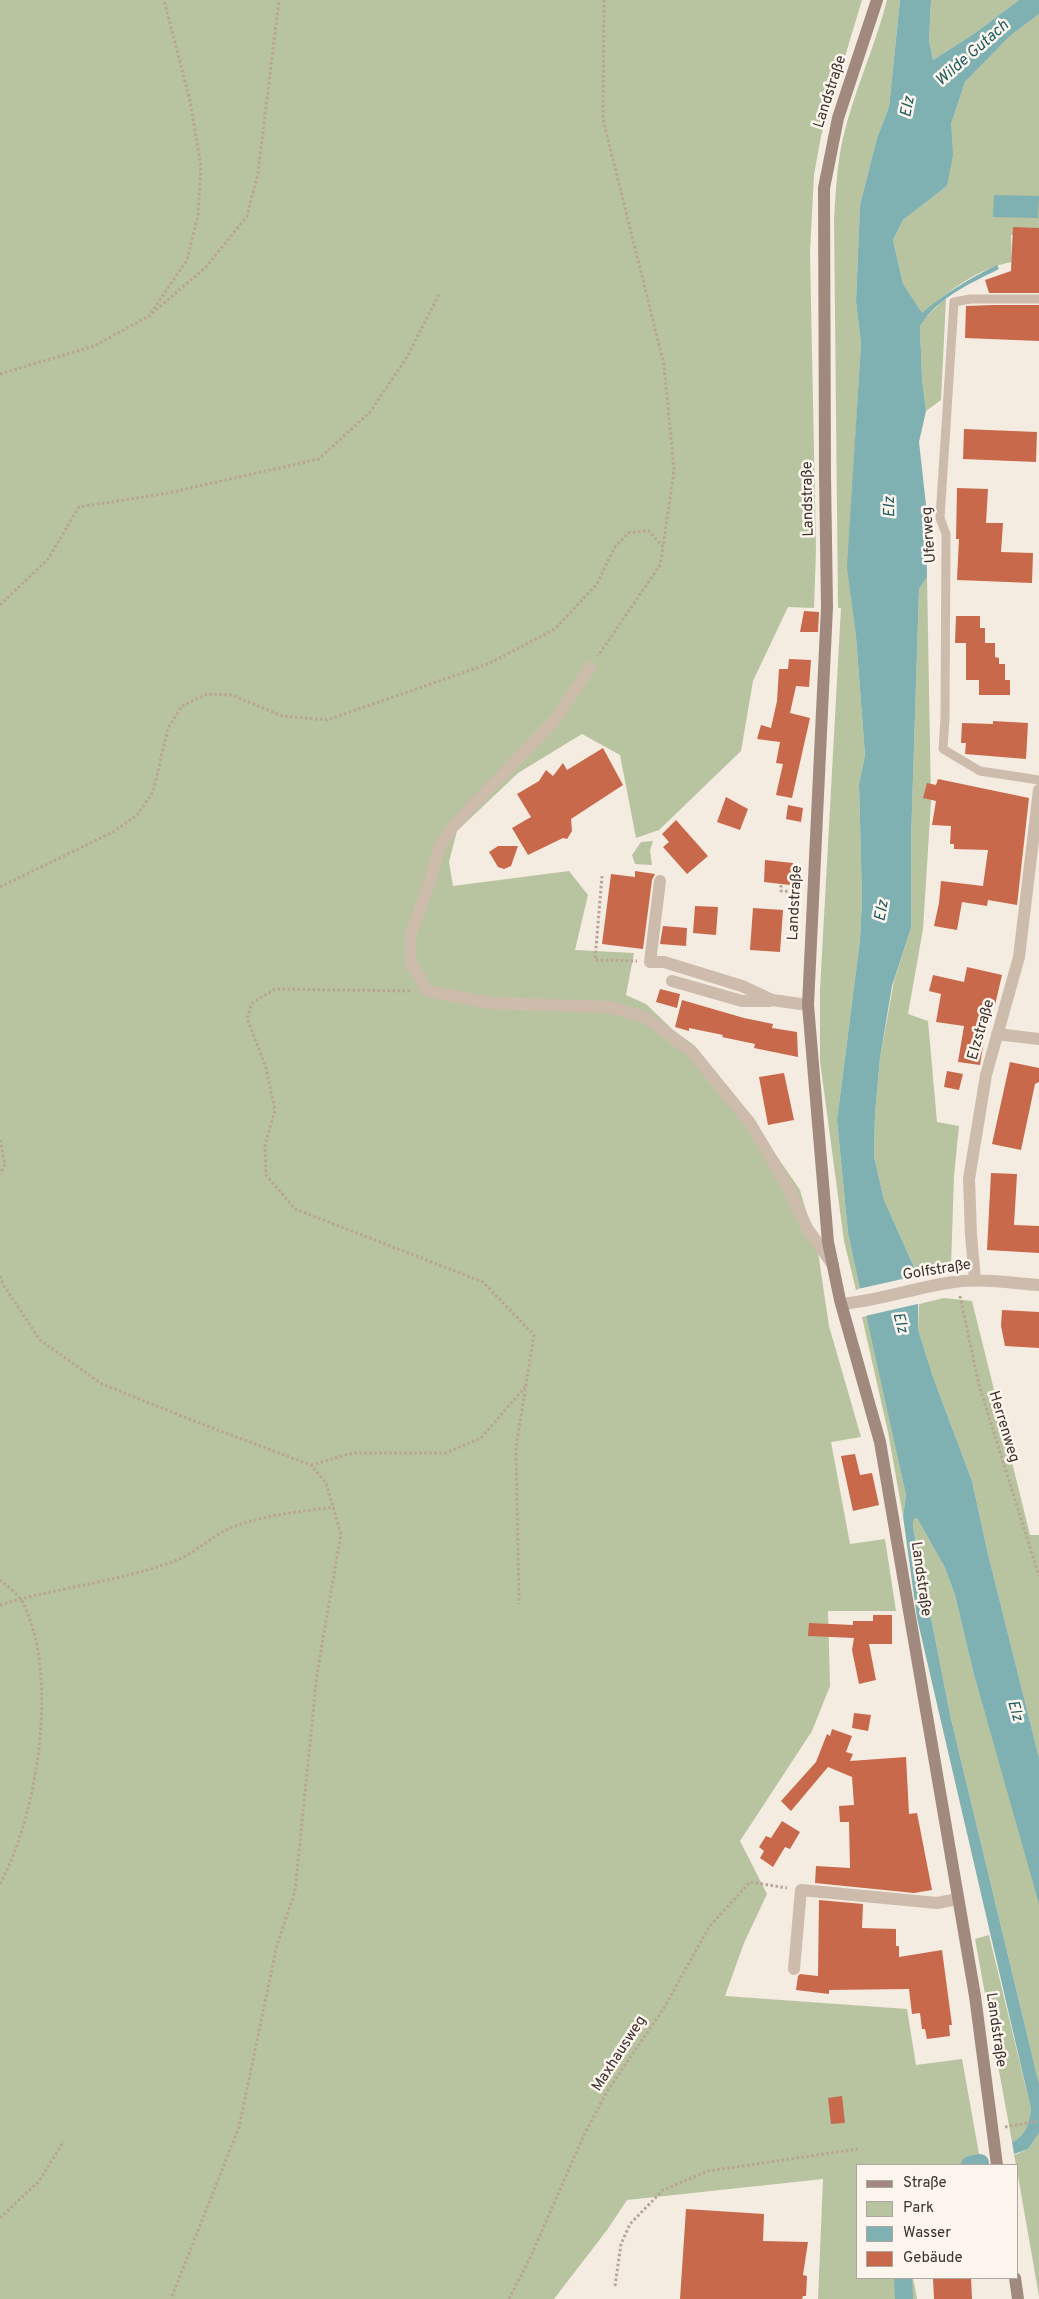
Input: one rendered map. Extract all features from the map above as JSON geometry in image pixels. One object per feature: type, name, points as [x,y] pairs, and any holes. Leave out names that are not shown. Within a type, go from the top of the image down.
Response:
[{"type":"street","name":"Landstraße","points":[[878,0],[838,118],[824,188],[825,474],[828,608],[808,1006],[828,1233],[841,1304],[880,1442],[974,1996],[997,2164]]},
{"type":"street","points":[[427,991],[411,963],[410,936],[429,885],[439,848],[453,826],[555,720],[590,667]]},
{"type":"street","name":"Elzstraße","points":[[976,1280],[971,1235],[969,1179],[986,1075],[1019,957],[1039,790]]},
{"type":"street","points":[[660,881],[650,962],[664,962],[734,984],[772,1000]]},
{"type":"street","points":[[672,981],[742,1001],[772,1000],[808,1006]]},
{"type":"street","name":"Landstraße","points":[[427,991],[490,1002],[609,1007],[645,1017],[693,1053],[750,1124],[788,1188],[807,1228],[834,1267]]},
{"type":"street","points":[[997,1034],[1039,1039]]},
{"type":"street","name":"Golfstraße","points":[[841,1304],[859,1303],[941,1284],[976,1280],[1039,1285]]},
{"type":"street","points":[[794,1969],[801,1890],[937,1903],[958,1899]]},
{"type":"street","points":[[1015,2279],[1018,2299]]},
{"type":"lane","name":"Uferweg","points":[[1039,299],[970,299],[954,302],[940,518],[946,534],[945,718],[942,749],[980,771],[1039,780]]},
{"type":"path","points":[[149,316],[187,260],[198,215],[201,167],[190,101],[164,0]]},
{"type":"path","points":[[0,374],[94,346],[149,316],[206,267],[247,216],[258,173],[279,0]]},
{"type":"path","points":[[590,667],[660,565],[674,470],[664,365],[603,119],[604,0]]},
{"type":"path","points":[[0,605],[48,559],[79,507],[168,493],[319,459],[370,412],[407,357],[439,294]]},
{"type":"path","points":[[0,887],[113,832],[137,815],[153,792],[168,728],[182,706],[207,694],[232,695],[282,716],[327,720],[374,705],[488,664],[555,629],[597,584],[614,548],[628,533],[649,532],[662,547]]},
{"type":"path","points":[[602,876],[595,960],[650,962]]},
{"type":"path","points":[[782,885],[781,891],[802,892]]},
{"type":"path","points":[[427,991],[275,989],[252,1003],[247,1018],[266,1068],[276,1110],[265,1145],[266,1175],[295,1209],[483,1282],[534,1335],[516,1447],[519,1604]]},
{"type":"path","points":[[0,1140],[5,1164],[0,1174]]},
{"type":"path","points":[[0,1276],[4,1286],[40,1340],[102,1384],[311,1465],[326,1483],[341,1534],[317,1674],[295,1891],[277,1945],[239,2127],[170,2299]]},
{"type":"path","name":"Herrenweg","points":[[957,1282],[979,1385],[1039,1576]]},
{"type":"path","points":[[311,1465],[353,1453],[445,1453],[481,1438],[527,1385]]},
{"type":"path","points":[[0,1606],[21,1599],[121,1578],[179,1559],[226,1530],[274,1516],[334,1506]]},
{"type":"path","points":[[0,1580],[21,1599],[36,1637],[40,1674],[40,1741],[26,1817],[0,1884]]},
{"type":"path","name":"Maxhausweg","points":[[509,2299],[530,2258],[584,2135],[608,2090],[664,2008],[709,1927],[750,1882],[801,1890]]},
{"type":"path","points":[[1014,2125],[1039,2121]]},
{"type":"path","points":[[0,2218],[39,2182],[64,2141]]},
{"type":"path","points":[[615,2286],[621,2244],[630,2224],[663,2190],[708,2171],[858,2149]]},
{"type":"green space","points":[[0,0],[862,0],[821,136],[814,175],[810,252],[816,551],[814,608],[788,607],[753,681],[741,751],[659,830],[636,838],[620,755],[582,734],[518,773],[457,831],[449,862],[453,886],[569,871],[588,895],[575,950],[634,953],[626,995],[646,1004],[672,1029],[695,1046],[743,1107],[800,1190],[818,1252],[829,1326],[861,1437],[831,1442],[850,1544],[885,1539],[896,1611],[828,1611],[830,1686],[812,1731],[740,1841],[767,1894],[744,1943],[725,1996],[907,2009],[916,2065],[962,2059],[981,2164],[856,2164],[856,2279],[913,2279],[917,2299],[818,2299],[823,2179],[627,2200],[607,2230],[554,2299],[0,2299]]},
{"type":"green space","points":[[887,0],[900,0],[889,107],[877,138],[860,205],[856,302],[861,344],[848,567],[856,637],[865,755],[859,784],[862,899],[860,940],[837,1120],[848,1233],[861,1288],[856,1290],[844,1241],[820,1061],[820,990],[841,608],[838,608],[834,218],[838,168],[843,138]]},
{"type":"green space","points":[[931,0],[1019,0],[975,33],[933,60],[929,40]]},
{"type":"green space","points":[[1039,14],[1039,236],[1011,235],[1012,262],[987,269],[975,275],[942,297],[922,314],[903,284],[893,240],[903,220],[947,186],[951,124],[965,82],[1010,36]]},
{"type":"green space","points":[[946,298],[941,400],[926,411],[922,379],[920,326],[924,319]]},
{"type":"green space","points":[[927,577],[931,802],[923,929],[908,1014],[928,1021],[937,1122],[959,1126],[954,1176],[951,1266],[918,1276],[884,1200],[874,1156],[875,1114],[880,1058],[894,981],[911,928],[911,841],[919,589]]},
{"type":"green space","points":[[653,841],[650,850],[652,865],[635,864],[632,855],[641,842]]},
{"type":"green space","points":[[944,1298],[972,1301],[1030,1535],[1039,1535],[1039,1758],[988,1554],[972,1481],[933,1377],[918,1329],[919,1304]]},
{"type":"green space","points":[[867,1316],[906,1495],[903,1516],[888,1432],[862,1317]]},
{"type":"green space","points":[[917,1518],[945,1568],[955,1595],[973,1671],[1039,1899],[1039,2084],[951,1719],[913,1527],[913,1520]]},
{"type":"green space","points":[[989,1935],[1031,2109],[1024,2132],[1012,2142],[975,1939]]},
{"type":"green space","points":[[1039,2133],[1039,2296],[1019,2182],[1019,2164],[1016,2164],[1014,2155],[1028,2149]]},
{"type":"water","points":[[900,0],[931,0],[929,40],[933,60],[975,33],[1019,0],[1039,0],[1039,14],[1010,36],[965,82],[951,124],[953,155],[947,186],[903,220],[893,240],[903,284],[922,313],[967,281],[997,265],[999,269],[945,299],[927,316],[920,326],[922,379],[926,411],[919,442],[926,505],[927,577],[919,589],[911,841],[911,928],[892,986],[880,1058],[875,1114],[874,1156],[884,1200],[918,1276],[918,1329],[933,1377],[972,1481],[988,1554],[1039,1758],[1039,1904],[973,1671],[955,1595],[945,1568],[917,1518],[913,1520],[951,1719],[1039,2084],[1039,2133],[1028,2149],[1014,2154],[1012,2142],[1024,2132],[1031,2109],[917,1618],[903,1516],[906,1495],[848,1233],[837,1120],[860,940],[862,899],[859,784],[865,755],[856,637],[847,567],[861,344],[856,302],[860,205],[877,138],[889,107]]},
{"type":"water","points":[[994,195],[1039,196],[1038,218],[993,217]]},
{"type":"pier","points":[[920,1275],[922,1303],[865,1316],[858,1289]]},
{"type":"building","points":[[1013,227],[1039,228],[1039,293],[989,293],[985,280],[1011,271]]},
{"type":"building","points":[[1039,305],[1039,341],[965,338],[966,306]]},
{"type":"building","points":[[964,429],[1037,432],[1036,462],[963,459]]},
{"type":"building","points":[[957,488],[988,489],[986,523],[1003,523],[1001,552],[1033,553],[1032,583],[957,580],[959,539],[956,539]]},
{"type":"building","points":[[804,611],[819,612],[818,632],[800,632]]},
{"type":"building","points":[[956,616],[980,616],[980,628],[985,628],[985,643],[995,643],[995,657],[999,658],[999,664],[1005,664],[1005,680],[1010,680],[1010,695],[979,695],[979,680],[966,680],[966,643],[955,643]]},
{"type":"building","points":[[789,659],[811,660],[809,687],[796,686],[790,713],[810,718],[792,798],[776,795],[783,764],[776,763],[780,742],[757,739],[761,725],[771,728],[777,701],[779,669],[788,669]]},
{"type":"building","points":[[993,721],[1028,723],[1026,759],[965,754],[966,743],[961,743],[962,723],[993,724]]},
{"type":"building","points":[[603,748],[623,785],[571,819],[572,831],[567,839],[563,838],[528,855],[512,828],[531,817],[517,794],[539,781],[546,770],[553,776],[563,763],[567,770]]},
{"type":"building","points":[[938,779],[1029,798],[1017,905],[988,900],[987,906],[962,902],[957,930],[934,926],[941,881],[983,886],[988,850],[954,849],[954,844],[950,844],[951,826],[932,825],[936,801],[923,798],[927,783],[936,785]]},
{"type":"building","points":[[726,797],[748,809],[740,830],[717,822]]},
{"type":"building","points":[[788,805],[803,808],[801,822],[786,819]]},
{"type":"building","points":[[676,820],[708,856],[687,874],[663,847],[669,842],[662,834]]},
{"type":"building","points":[[498,846],[518,846],[511,866],[504,869],[498,867],[489,852]]},
{"type":"building","points":[[765,860],[793,863],[790,885],[764,882]]},
{"type":"building","points":[[635,871],[655,874],[652,880],[643,949],[602,944],[611,874],[635,877]]},
{"type":"building","points":[[695,906],[718,907],[716,935],[693,933]]},
{"type":"building","points":[[753,908],[783,910],[780,952],[750,950]]},
{"type":"building","points":[[663,926],[687,928],[686,946],[660,944]]},
{"type":"building","points":[[967,967],[1002,975],[995,1005],[990,1003],[980,1065],[958,1062],[964,1026],[936,1022],[941,994],[929,991],[933,975],[964,982]]},
{"type":"building","points":[[660,989],[680,994],[677,1008],[656,1002]]},
{"type":"building","points":[[682,1000],[744,1018],[773,1024],[772,1028],[797,1032],[798,1057],[754,1048],[755,1044],[722,1037],[723,1035],[689,1028],[689,1031],[675,1027]]},
{"type":"building","points":[[1010,1062],[1039,1068],[1039,1082],[1035,1084],[1021,1150],[992,1144]]},
{"type":"building","points":[[947,1071],[963,1074],[959,1090],[944,1087]]},
{"type":"building","points":[[784,1073],[794,1120],[768,1125],[759,1077]]},
{"type":"building","points":[[991,1173],[1017,1174],[1014,1225],[1039,1226],[1039,1253],[987,1250]]},
{"type":"building","points":[[1002,1310],[1039,1312],[1039,1348],[1005,1346],[1001,1326]]},
{"type":"building","points":[[855,1454],[860,1475],[872,1473],[879,1505],[853,1511],[841,1456]]},
{"type":"building","points":[[873,1615],[892,1615],[892,1644],[869,1644],[876,1680],[859,1684],[852,1650],[854,1638],[808,1636],[809,1623],[853,1625],[853,1621],[873,1621]]},
{"type":"building","points":[[854,1713],[871,1715],[868,1731],[852,1728]]},
{"type":"building","points":[[832,1729],[852,1736],[846,1752],[853,1754],[850,1761],[906,1757],[909,1814],[917,1813],[932,1890],[914,1893],[815,1883],[816,1866],[850,1868],[849,1822],[840,1822],[839,1806],[854,1805],[852,1777],[828,1767],[791,1811],[781,1801],[816,1762],[827,1734],[830,1736]]},
{"type":"building","points":[[782,1821],[800,1832],[790,1849],[785,1847],[773,1867],[760,1858],[764,1851],[759,1847],[766,1836],[771,1838]]},
{"type":"building","points":[[819,1900],[863,1904],[862,1928],[896,1929],[896,1946],[899,1946],[899,1957],[942,1950],[952,2025],[949,2025],[950,2036],[927,2039],[925,2029],[922,2029],[920,2013],[912,2014],[909,1989],[829,1990],[829,1994],[796,1990],[800,1974],[818,1976]]},
{"type":"building","points":[[842,2096],[845,2123],[831,2124],[828,2098]]},
{"type":"building","points":[[686,2209],[764,2214],[763,2241],[808,2242],[803,2275],[807,2276],[806,2296],[803,2296],[802,2299],[680,2299]]},
{"type":"building","points":[[933,2279],[971,2279],[972,2299],[934,2299]]},
{"type":"waterway","points":[[975,2164],[980,2163]]},
{"type":"waterway","points":[[903,2279],[904,2299]]},
{"type":"water label","name":"Wilde Gutach","points":[[973,54]]},
{"type":"water label","name":"Elz","points":[[909,107]]},
{"type":"water label","name":"Elz","points":[[891,507]]},
{"type":"water label","name":"Elz","points":[[883,911]]},
{"type":"water label","name":"Elz","points":[[899,1323]]},
{"type":"water label","name":"Elz","points":[[1014,1711]]}]
